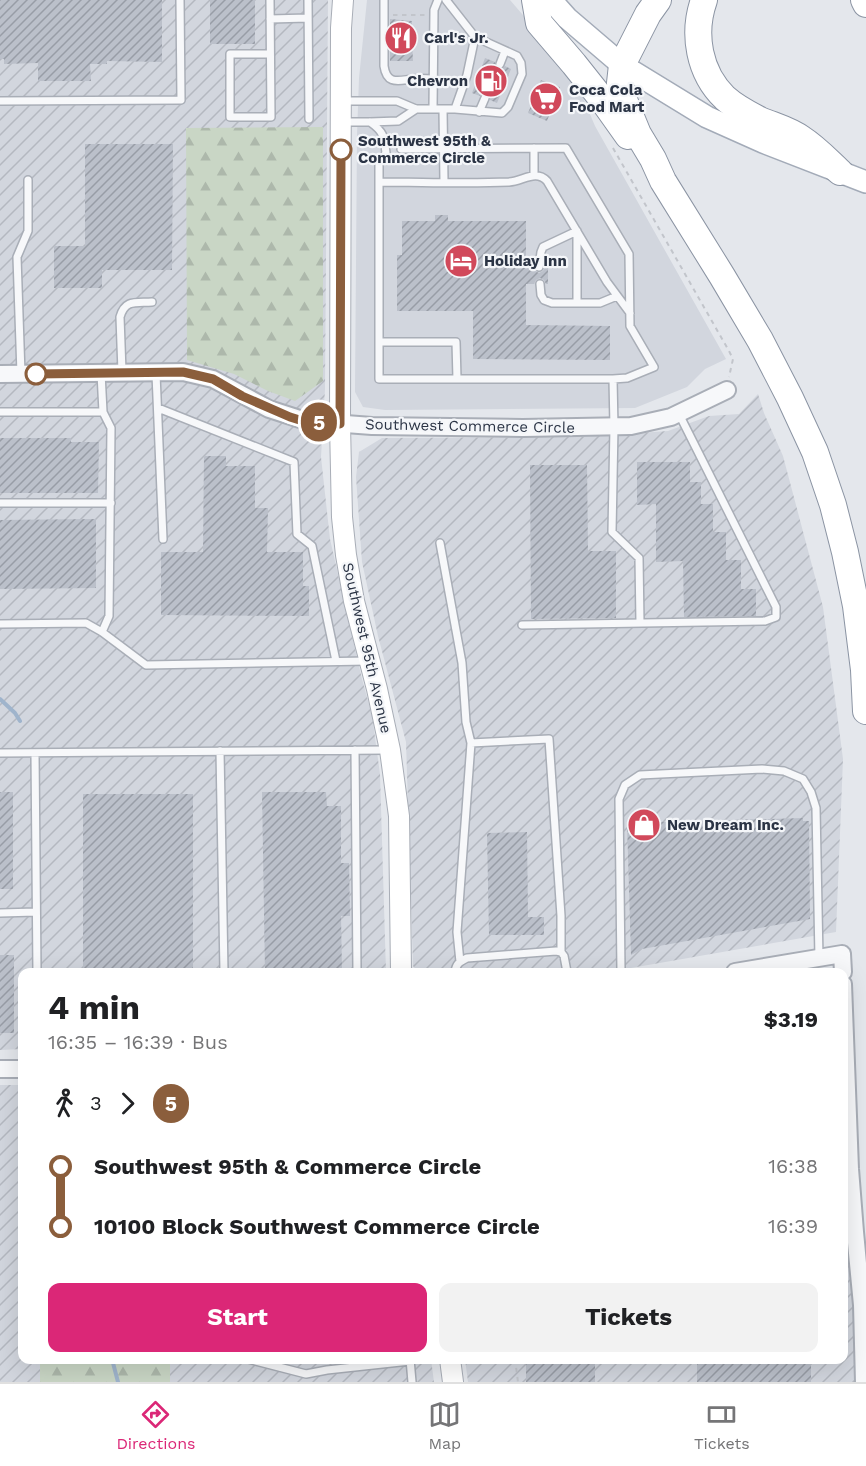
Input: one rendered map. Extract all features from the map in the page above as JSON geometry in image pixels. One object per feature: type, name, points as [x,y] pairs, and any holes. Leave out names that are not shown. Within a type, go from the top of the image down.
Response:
[{"type":"highway","points":[[535,0],[539,23],[601,99],[647,164],[663,181]]},
{"type":"highway","points":[[658,0],[648,14],[622,65],[620,83],[624,100],[638,134],[663,181],[759,340],[790,398],[814,452],[835,514],[856,606],[864,670],[866,711]]},
{"type":"highway","points":[[704,0],[698,21],[698,40],[705,71],[715,87],[740,109],[802,138],[853,177]]},
{"type":"main road","name":"Southwest 95th Avenue","points":[[343,0],[341,28],[340,424],[342,517],[345,555],[390,750],[399,816],[401,968]]},
{"type":"main road","points":[[551,0],[567,18],[622,65],[707,117],[763,142],[853,177]]},
{"type":"main road","points":[[451,1364],[453,1382]]},
{"type":"street","name":"Southwest Commerce Circle","points":[[0,374],[183,372],[213,379],[242,396],[279,413],[306,422],[372,426],[523,428],[631,426],[651,423],[679,414],[727,390]]},
{"type":"street","points":[[759,968],[842,954],[843,968]]},
{"type":"street","points":[[0,1069],[18,1069]]},
{"type":"street","points":[[848,1177],[862,1305],[864,1382]]},
{"type":"lane","points":[[0,101],[181,99],[180,0]]},
{"type":"lane","points":[[270,0],[271,117],[230,117],[230,54],[270,54]]},
{"type":"lane","points":[[308,0],[309,118]]},
{"type":"lane","points":[[384,0],[386,75],[395,81],[433,79]]},
{"type":"lane","points":[[433,109],[434,15],[438,0]]},
{"type":"lane","points":[[341,100],[397,101],[416,109],[455,109],[502,113],[508,107],[522,74],[521,63],[517,56],[475,37],[446,0]]},
{"type":"lane","points":[[270,19],[308,18]]},
{"type":"lane","points":[[455,109],[467,75],[475,37]]},
{"type":"lane","points":[[500,64],[505,51]]},
{"type":"lane","points":[[479,112],[485,98]]},
{"type":"lane","points":[[341,122],[398,121],[416,109]]},
{"type":"lane","points":[[443,109],[444,182]]},
{"type":"lane","points":[[370,122],[384,135],[386,153],[379,162],[379,379],[613,379],[627,378],[654,367],[630,326],[629,254],[566,148],[401,149]]},
{"type":"lane","points":[[534,148],[534,175]]},
{"type":"lane","points":[[379,182],[511,182],[534,175],[541,176],[547,181],[608,282],[630,313]]},
{"type":"lane","points":[[21,374],[17,257],[28,231],[28,180]]},
{"type":"lane","points":[[539,267],[543,247],[577,231]]},
{"type":"lane","points":[[577,231],[577,303]]},
{"type":"lane","points":[[540,284],[544,300],[552,303],[600,303],[617,296]]},
{"type":"lane","points":[[122,372],[120,317],[123,308],[130,303],[152,302]]},
{"type":"lane","points":[[379,342],[456,342],[457,379]]},
{"type":"lane","points":[[156,372],[164,539]]},
{"type":"lane","points":[[101,373],[103,412],[111,428],[109,616],[102,632]]},
{"type":"lane","points":[[613,379],[612,532],[639,558],[640,623]]},
{"type":"lane","points":[[158,408],[294,462],[297,534],[312,546],[336,661]]},
{"type":"lane","points":[[0,412],[103,412]]},
{"type":"lane","points":[[522,625],[765,621],[776,617],[776,607],[679,414]]},
{"type":"lane","points":[[0,503],[111,503]]},
{"type":"lane","points":[[440,543],[462,663],[466,722],[471,743],[457,932],[460,962]]},
{"type":"lane","points":[[0,624],[86,623],[102,632],[146,665],[369,661]]},
{"type":"lane","points":[[471,743],[549,738],[561,916],[561,952],[566,968]]},
{"type":"lane","points":[[355,750],[357,968]]},
{"type":"lane","points":[[0,753],[390,750]]},
{"type":"lane","points":[[220,751],[224,968]]},
{"type":"lane","points":[[35,753],[37,968]]},
{"type":"lane","points":[[621,968],[619,800],[625,785],[640,775],[762,770],[784,771],[803,779],[811,792],[816,808],[819,958]]},
{"type":"lane","points":[[0,913],[36,912]]},
{"type":"lane","points":[[456,968],[467,958],[561,952]]},
{"type":"lane","points":[[263,1364],[306,1378],[327,1370],[377,1364]]},
{"type":"lane","points":[[410,1364],[412,1382]]},
{"type":"path","points":[[384,15],[434,15]]},
{"type":"path","points":[[613,148],[733,359],[727,390]]},
{"type":"path","points":[[516,1364],[518,1382]]},
{"type":"shaded area","points":[[0,0],[328,0],[325,389],[321,457],[330,539],[372,715],[380,774],[386,968],[18,968],[18,1049],[0,1050]]},
{"type":"shaded area","points":[[367,0],[510,0],[572,72],[595,126],[726,359],[705,369],[687,387],[635,408],[385,410],[363,407],[355,392],[357,135],[359,78]]},
{"type":"shaded area","points":[[758,394],[783,456],[823,607],[843,759],[836,932],[631,968],[415,968],[406,742],[378,636],[362,562],[356,477],[359,452],[382,438],[578,437],[668,431],[709,416],[739,414]]},
{"type":"shaded area","points":[[0,1085],[18,1085],[18,1364],[432,1364],[434,1382],[0,1382]]},
{"type":"shaded area","points":[[848,1258],[854,1313],[855,1382],[468,1382],[466,1364],[848,1364]]},
{"type":"green space","points":[[323,127],[323,381],[295,401],[234,374],[187,360],[186,128]]},
{"type":"green space","points":[[40,1364],[170,1364],[170,1382],[40,1382]]},
{"type":"building","points":[[0,0],[162,0],[162,62],[107,61],[107,64],[90,64],[91,81],[38,81],[38,63],[4,64],[4,59],[0,59]]},
{"type":"building","points":[[210,0],[255,0],[255,44],[210,44]]},
{"type":"building","name":"Carl's Jr.","points":[[390,19],[412,21],[413,61],[390,61]]},
{"type":"building","name":"Chevron","points":[[485,58],[495,62],[497,69],[505,66],[511,69],[497,103],[490,100],[490,95],[487,93],[482,93],[480,96],[472,93]]},
{"type":"building","points":[[541,80],[560,87],[547,121],[528,113],[533,101],[530,100],[533,91],[537,92]]},
{"type":"building","points":[[85,144],[173,144],[172,270],[102,270],[102,288],[54,288],[54,246],[85,246]]},
{"type":"building","name":"Holiday Inn","points":[[435,215],[448,215],[448,221],[526,221],[526,267],[534,267],[539,273],[548,267],[548,284],[540,278],[534,284],[526,284],[526,325],[610,326],[610,360],[473,359],[473,311],[397,311],[397,255],[402,255],[402,221],[435,221]]},
{"type":"building","points":[[0,438],[71,438],[71,442],[99,442],[98,493],[0,493]]},
{"type":"building","points":[[204,456],[226,456],[226,466],[255,466],[255,508],[268,508],[267,552],[303,552],[303,586],[309,586],[309,616],[161,615],[161,552],[203,552]]},
{"type":"building","points":[[637,462],[690,462],[690,482],[701,482],[701,504],[713,504],[713,532],[726,532],[726,560],[741,560],[741,589],[756,589],[756,616],[684,617],[683,561],[656,562],[656,504],[637,505]]},
{"type":"building","points":[[530,465],[587,465],[588,551],[616,551],[616,618],[531,619]]},
{"type":"building","points":[[96,519],[96,588],[0,589],[0,520]]},
{"type":"building","points":[[0,792],[13,792],[13,889],[0,889]]},
{"type":"building","points":[[262,792],[326,792],[327,806],[341,806],[341,863],[349,863],[350,916],[341,916],[342,968],[265,968]]},
{"type":"building","points":[[83,794],[193,794],[193,968],[83,968]]},
{"type":"building","points":[[803,818],[803,821],[809,821],[810,919],[642,949],[631,955],[627,823]]},
{"type":"building","points":[[527,832],[528,917],[544,917],[544,935],[489,935],[487,833]]},
{"type":"building","points":[[0,955],[14,955],[14,1033],[0,1033]]},
{"type":"building","points":[[526,1364],[595,1364],[595,1382],[526,1382]]},
{"type":"building","points":[[697,1364],[811,1364],[811,1382],[697,1382]]},
{"type":"waterway","points":[[0,699],[20,721]]},
{"type":"waterway","points":[[113,1364],[118,1382]]},
{"type":"bus line","name":"5","points":[[36,374],[183,372],[213,379],[242,396],[290,417],[306,422],[340,424],[341,150]]},
{"type":"place","name":"Carl's Jr.","points":[[401,38]]},
{"type":"place","name":"Chevron","points":[[491,81]]},
{"type":"place","name":"Coca Cola Food Mart","points":[[546,99]]},
{"type":"place","name":"Southwest 95th & Commerce Circle","points":[[341,150]]},
{"type":"place","name":"Holiday Inn","points":[[461,261]]},
{"type":"place","name":"New Dream Inc.","points":[[644,825]]}]
